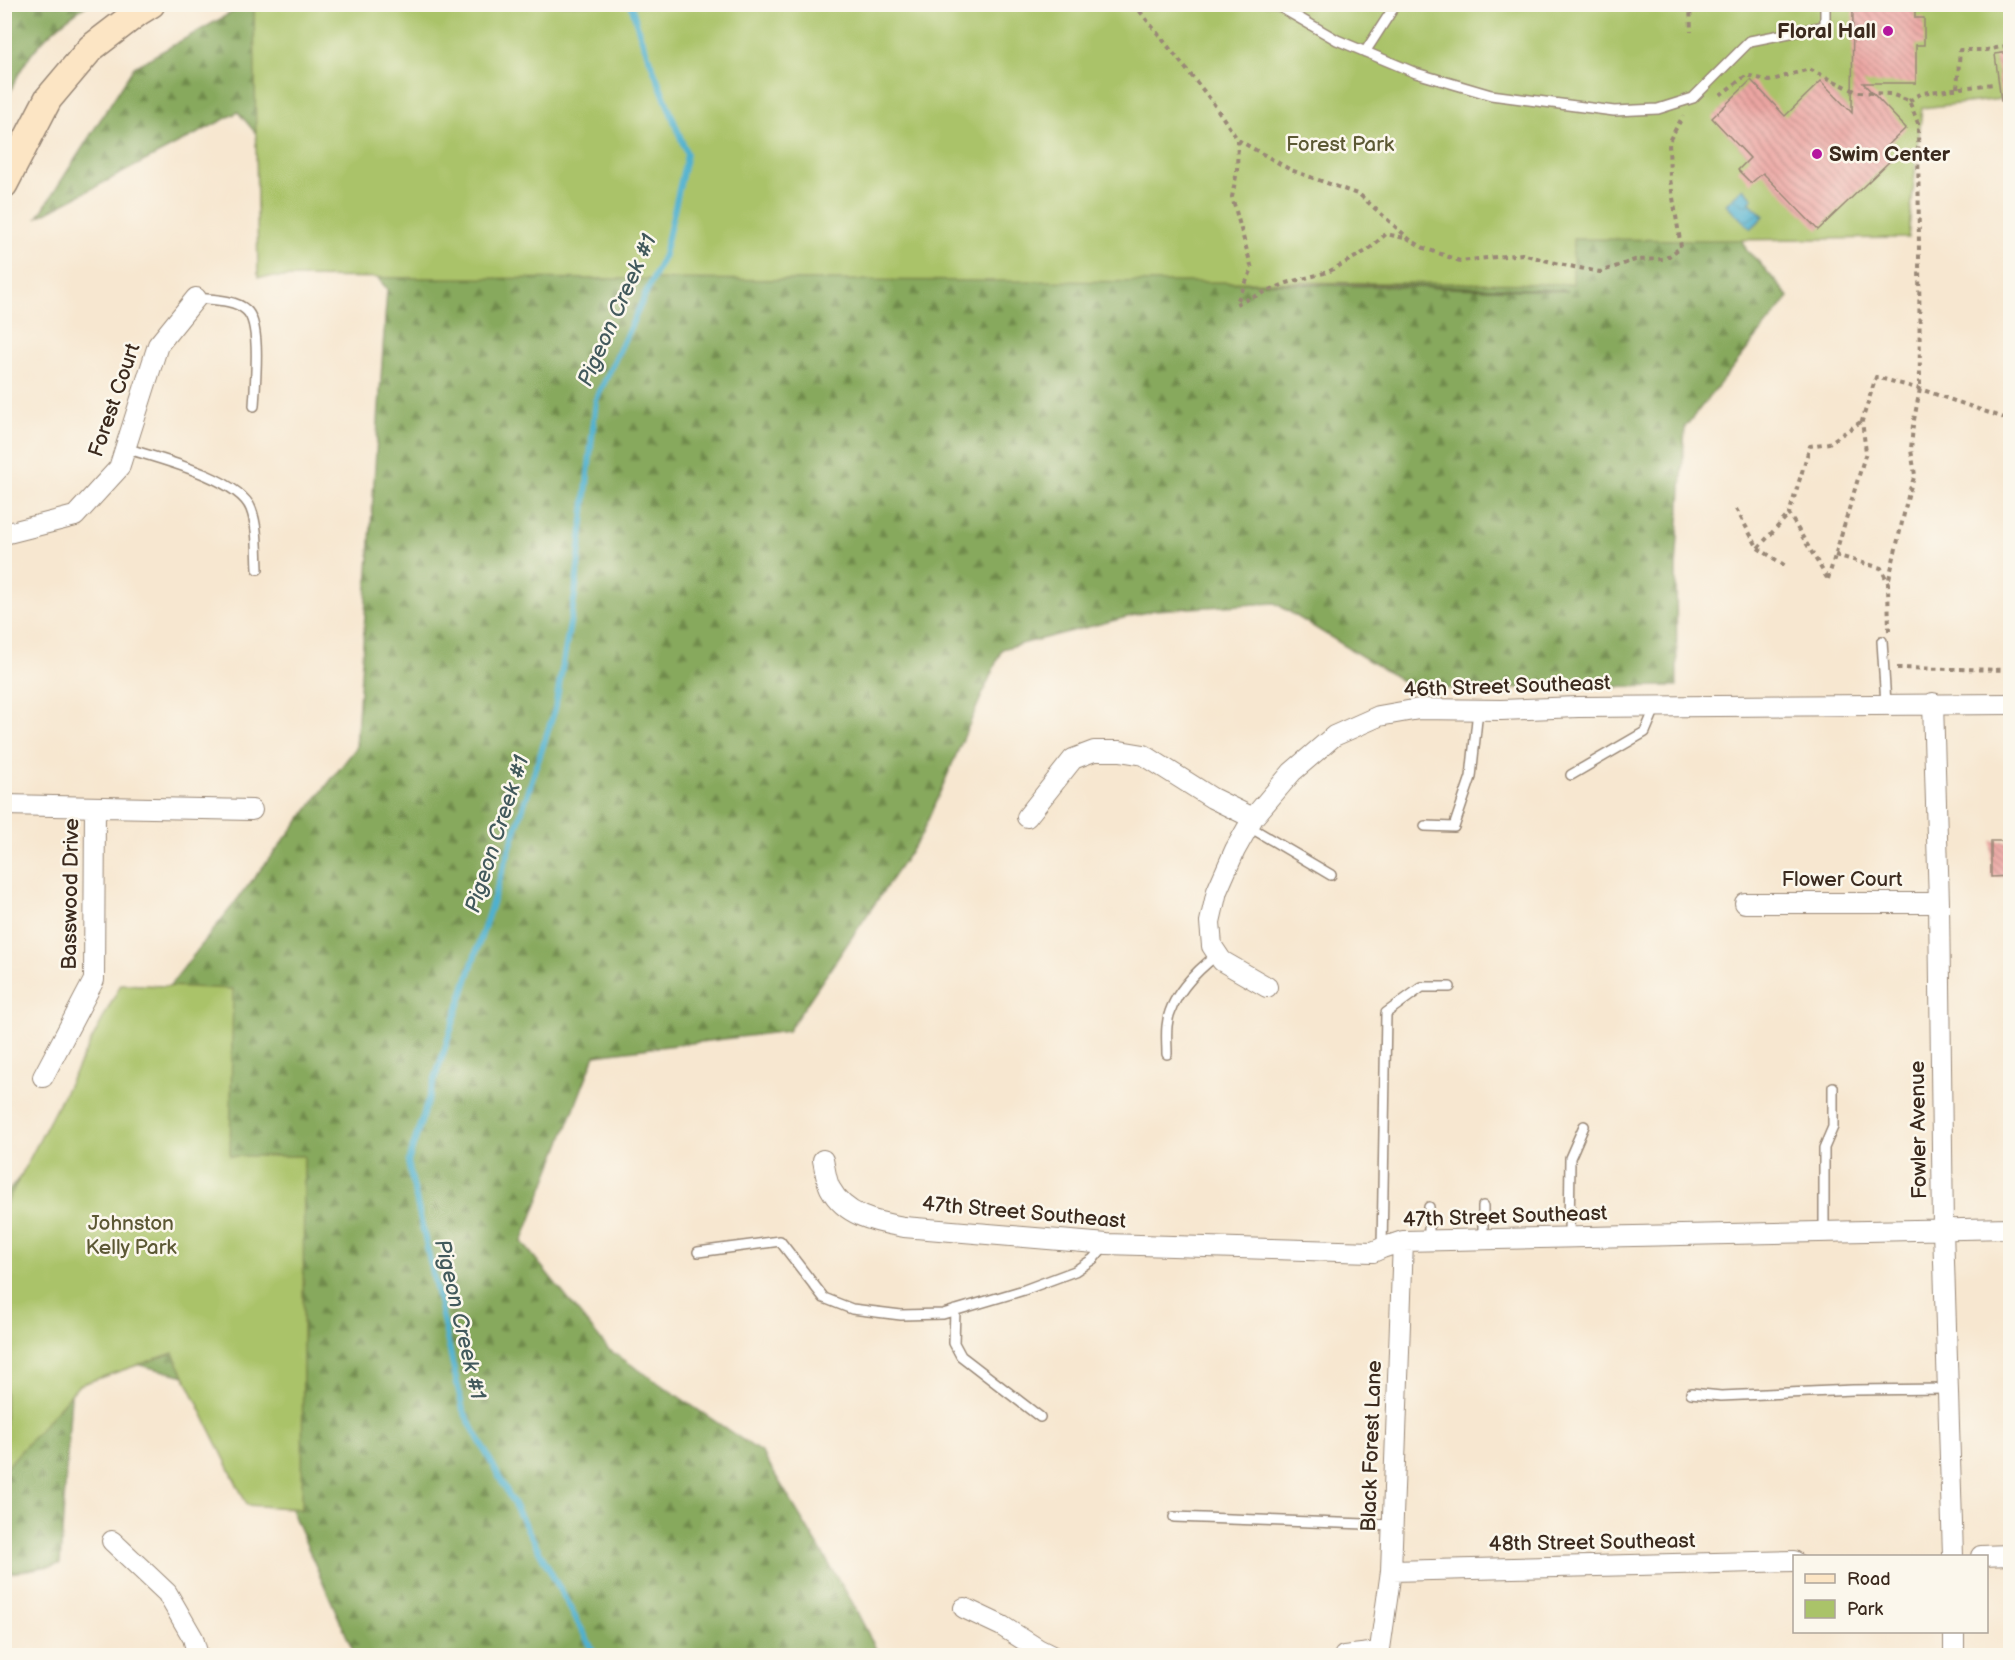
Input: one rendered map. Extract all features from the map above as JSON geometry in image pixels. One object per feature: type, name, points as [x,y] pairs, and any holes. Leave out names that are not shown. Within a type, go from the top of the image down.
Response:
[{"type":"main road","points":[[4,184],[48,99],[91,48],[151,4]]},
{"type":"street","name":"Forest Court","points":[[4,534],[75,516],[119,468],[158,345],[196,298]]},
{"type":"street","name":"Fowler Avenue","points":[[1933,703],[1939,903],[1943,1229],[1953,1555]]},
{"type":"street","name":"46th Street Southeast","points":[[1217,955],[1212,946],[1210,922],[1217,891],[1251,822],[1292,772],[1334,736],[1379,716],[1419,709],[2010,704]]},
{"type":"street","points":[[1026,817],[1073,759],[1094,751],[1120,751],[1144,755],[1251,822]]},
{"type":"street","points":[[4,806],[252,810]]},
{"type":"street","name":"Basswood Drive","points":[[43,1077],[94,980],[95,807]]},
{"type":"street","name":"Flower Court","points":[[1745,903],[1939,903]]},
{"type":"street","points":[[1217,955],[1240,973],[1267,987]]},
{"type":"street","name":"47th Street Southeast","points":[[823,1160],[829,1186],[839,1202],[854,1213],[875,1222],[904,1227],[1107,1244],[1308,1252],[1373,1252],[1403,1241],[1429,1240],[2010,1228]]},
{"type":"street","name":"Black Forest Lane","points":[[1379,1654],[1391,1571],[1403,1241]]},
{"type":"street","points":[[112,1541],[167,1593],[193,1638],[198,1656]]},
{"type":"street","points":[[1988,1557],[2010,1555]]},
{"type":"street","name":"48th Street Southeast","points":[[1391,1571],[1793,1561]]},
{"type":"street","points":[[964,1608],[1002,1626],[1052,1656]]},
{"type":"street","points":[[1954,1633],[1954,1656]]},
{"type":"street","points":[[1344,1656],[1379,1654]]},
{"type":"lane","points":[[1275,4],[1337,40],[1416,73],[1491,95],[1614,111],[1658,109],[1693,98],[1750,41],[1825,26],[1825,4]]},
{"type":"lane","points":[[1365,52],[1396,4]]},
{"type":"lane","points":[[196,298],[232,303],[246,309],[252,317],[255,331],[254,406]]},
{"type":"lane","points":[[125,448],[223,482],[241,495],[251,508],[255,525],[258,569]]},
{"type":"lane","points":[[1886,638],[1886,704]]},
{"type":"lane","points":[[1571,775],[1645,732],[1656,706]]},
{"type":"lane","points":[[1425,826],[1454,827],[1471,777],[1478,710]]},
{"type":"lane","points":[[1251,822],[1331,875]]},
{"type":"lane","points":[[1167,1054],[1167,1023],[1177,997],[1199,969],[1217,955]]},
{"type":"lane","points":[[1382,1248],[1386,1013],[1422,987],[1450,987]]},
{"type":"lane","points":[[1824,1232],[1824,1148],[1833,1127],[1833,1087]]},
{"type":"lane","points":[[1569,1237],[1570,1158],[1584,1126]]},
{"type":"lane","points":[[1483,1206],[1483,1239]]},
{"type":"lane","points":[[1429,1207],[1429,1240]]},
{"type":"lane","points":[[698,1252],[780,1241],[824,1298],[852,1309],[901,1315],[943,1314],[1024,1290],[1075,1271],[1093,1259],[1107,1244]]},
{"type":"lane","points":[[956,1310],[954,1343],[961,1356],[1040,1417]]},
{"type":"lane","points":[[1691,1393],[1721,1396],[1853,1390],[1948,1389]]},
{"type":"lane","points":[[1174,1517],[1393,1525]]},
{"type":"path","points":[[1134,4],[1211,100],[1238,140],[1291,170],[1360,195],[1409,238],[1424,248],[1460,261],[1522,254],[1600,272],[1635,260],[1665,259],[1681,247],[1670,179],[1668,141],[1693,98]]},
{"type":"path","points":[[1690,4],[1691,32]]},
{"type":"path","points":[[1957,88],[1960,50],[1987,50],[2010,45]]},
{"type":"path","points":[[1720,95],[1747,75],[1768,81],[1809,69],[1857,92],[1891,94],[1909,101],[1918,123],[1920,389],[1911,450],[1915,475],[1888,583],[1886,638]]},
{"type":"path","points":[[1909,101],[1922,93],[1993,84]]},
{"type":"path","points":[[1238,140],[1237,171],[1232,197],[1252,269],[1236,304],[1287,283],[1328,272],[1368,250],[1386,234],[1409,238]]},
{"type":"path","points":[[1789,514],[1828,579],[1866,452],[1862,421],[1876,377],[1920,389],[2010,420]]},
{"type":"path","points":[[1758,548],[1789,514],[1810,446],[1829,443],[1862,421]]},
{"type":"path","points":[[1736,509],[1758,548],[1787,567]]},
{"type":"path","points":[[1835,555],[1881,568],[1888,583]]},
{"type":"path","points":[[1890,668],[2010,670]]},
{"type":"green space","points":[[5,4],[87,5],[59,25],[34,51],[19,74],[5,104]]},
{"type":"green space","points":[[245,5],[1256,5],[1714,183],[1747,251],[1789,297],[1685,427],[1676,569],[1677,686],[1415,689],[1275,603],[1155,610],[1002,649],[921,836],[788,1031],[595,1055],[522,1242],[608,1349],[762,1453],[852,1602],[879,1655],[355,1655],[238,1389],[74,1349],[60,1564],[5,1574],[4,1197],[356,748],[387,289],[238,112],[38,217],[134,67]],"holes":[[[546,260],[1566,290],[547,265]]]},
{"type":"green space","name":"Forest Park","points":[[254,5],[2010,5],[2010,98],[1922,108],[1908,238],[1573,239],[1573,284],[258,277]]},
{"type":"green space","name":"Johnston Kelly Park","points":[[121,984],[233,989],[230,1156],[304,1156],[302,1509],[247,1505],[173,1353],[79,1385],[5,1469],[5,1206]]},
{"type":"water","points":[[1743,188],[1753,198],[1749,202],[1764,216],[1751,229],[1726,204]]},
{"type":"building","name":"Swim Center","points":[[1853,4],[1915,4],[1915,18],[1924,18],[1924,45],[1916,45],[1916,83],[1863,83],[1906,128],[1883,150],[1892,159],[1818,230],[1763,173],[1751,183],[1738,170],[1750,158],[1712,118],[1751,80],[1785,116],[1821,81],[1852,113]]},
{"type":"building","points":[[2010,52],[2010,101],[2001,101],[1995,54]]},
{"type":"building","points":[[1991,841],[2010,841],[2010,876],[1991,877]]},
{"type":"waterway","name":"Pigeon Creek #1","points":[[596,1656],[463,1410],[408,1162],[555,709],[575,595],[596,400],[664,255],[687,154],[640,35],[631,4]]},
{"type":"place","name":"Floral Hall","points":[[1888,31]]},
{"type":"place","name":"Swim Center","points":[[1817,154]]}]
